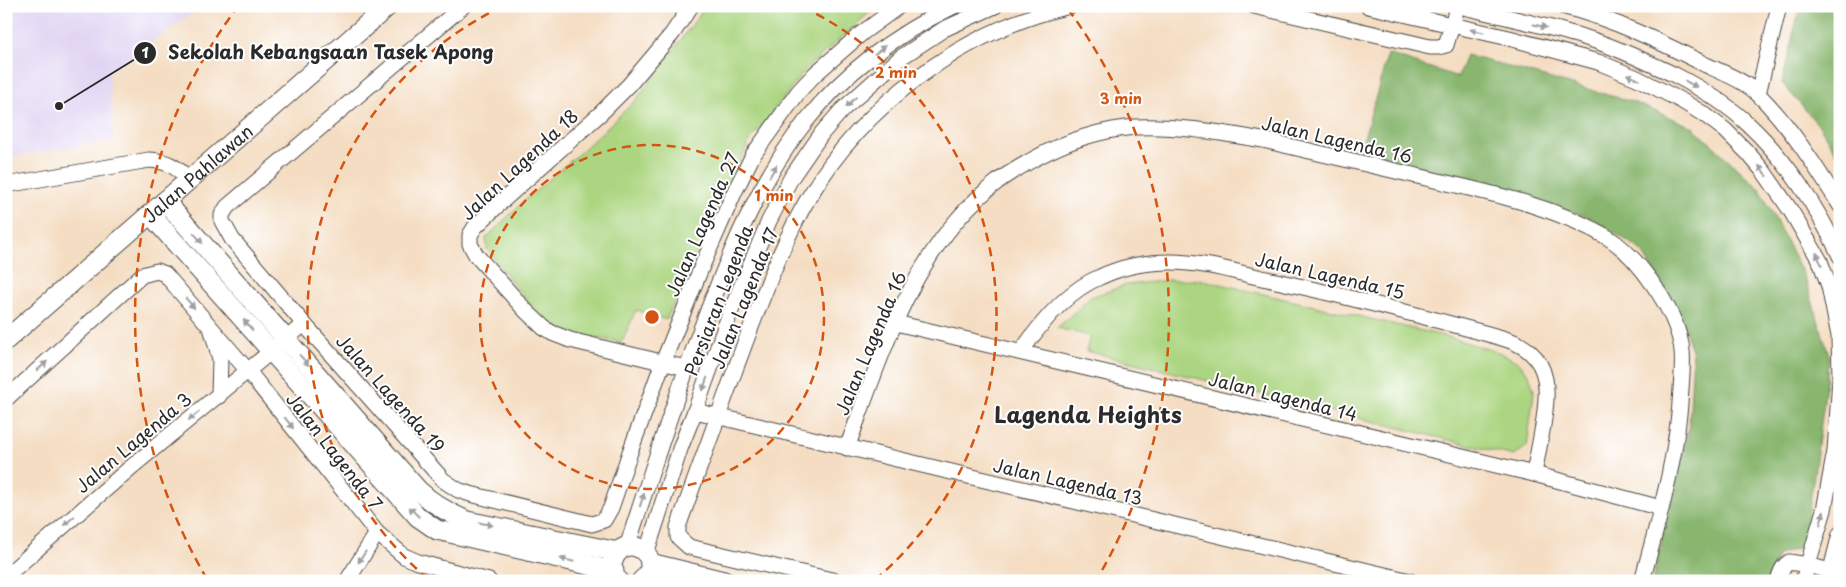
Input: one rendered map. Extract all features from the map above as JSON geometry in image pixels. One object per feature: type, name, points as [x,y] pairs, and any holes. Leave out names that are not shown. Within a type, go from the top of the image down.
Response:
[{"type":"street","name":"Jalan Pahlawan","points":[[6,340],[388,6]]},
{"type":"street","name":"Jalan Lagenda 19","points":[[462,6],[227,208],[222,214],[222,221],[232,239],[304,324],[423,459],[450,486],[470,494],[592,524]]},
{"type":"street","name":"Jalan Lagenda 18","points":[[686,368],[570,340],[552,333],[526,311],[476,255],[469,239],[471,231],[601,113],[629,85],[672,34],[691,6]]},
{"type":"street","name":"Jalan Lagenda 27","points":[[592,524],[604,520],[611,508],[663,362],[702,266],[734,193],[753,156],[799,91],[815,74],[862,33],[899,6]]},
{"type":"street","name":"Persiaran Legenda","points":[[623,549],[686,368],[718,284],[751,210],[792,140],[831,93],[853,71],[933,11],[954,6]]},
{"type":"street","name":"Persiaran Legenda","points":[[648,558],[681,446],[730,312],[769,221],[791,178],[808,151],[842,110],[900,58],[944,29],[995,6]]},
{"type":"street","name":"Jalan Lagenda 17","points":[[836,581],[689,547],[678,537],[678,527],[766,286],[809,198],[847,144],[861,128],[904,89],[957,52],[992,33],[1040,14],[1070,6]]},
{"type":"street","points":[[1254,6],[1430,47],[1446,45],[1458,6],[1575,34],[1648,62],[1718,100],[1747,122],[1776,153],[1810,200],[1840,256]]},
{"type":"street","points":[[1368,6],[1508,38],[1598,62],[1637,78],[1705,115],[1725,130],[1764,172],[1792,211],[1820,261],[1829,286],[1839,336],[1840,377],[1835,451],[1824,510],[1804,581]]},
{"type":"street","points":[[1562,6],[1630,28],[1740,81],[1758,94],[1793,134],[1840,205]]},
{"type":"street","points":[[1758,94],[1779,6]]},
{"type":"street","points":[[933,11],[944,29]]},
{"type":"street","name":"Jalan Lagenda 16","points":[[847,448],[908,295],[934,251],[956,222],[996,182],[1040,155],[1086,136],[1111,130],[1136,127],[1229,134],[1281,144],[1497,195],[1577,223],[1607,237],[1638,264],[1661,298],[1674,322],[1681,344],[1683,369],[1680,410],[1671,466],[1642,581]]},
{"type":"street","points":[[6,185],[149,160],[162,160],[173,164],[190,179]]},
{"type":"street","points":[[1792,211],[1828,186]]},
{"type":"street","points":[[166,201],[418,490],[440,509],[467,521],[623,549],[638,547],[648,558],[724,581]]},
{"type":"street","points":[[150,214],[408,507],[428,524],[438,530],[619,578]]},
{"type":"street","name":"Jalan Lagenda 15","points":[[1022,352],[1034,333],[1052,312],[1077,290],[1097,278],[1131,267],[1169,262],[1191,264],[1312,289],[1488,334],[1514,342],[1529,351],[1539,362],[1545,379],[1543,422],[1534,474]]},
{"type":"street","name":"Jalan Lagenda 7","points":[[6,399],[142,275],[157,272],[165,274],[248,370],[377,533],[347,581]]},
{"type":"street","name":"Jalan Lagenda 14","points":[[896,323],[1534,474],[1661,508]]},
{"type":"street","name":"Jalan Lagenda 3","points":[[6,576],[129,469],[304,324]]},
{"type":"street","points":[[211,328],[220,359],[219,396]]},
{"type":"street","name":"Jalan Lagenda 13","points":[[695,411],[1410,581]]},
{"type":"street","points":[[377,533],[404,556],[418,562],[489,581]]},
{"type":"street","points":[[1778,581],[1784,565],[1789,562],[1808,565],[1833,576],[1840,534]]},
{"type":"street","points":[[619,578],[613,561],[623,549]]},
{"type":"street","points":[[640,581],[647,573],[648,558]]},
{"type":"shaded area","points":[[6,6],[203,6],[109,72],[114,140],[6,158]]},
{"type":"shaded area","points":[[309,6],[330,6],[320,16]]},
{"type":"green space","points":[[706,6],[877,6],[807,68],[749,142],[666,320],[636,310],[622,342],[597,339],[557,327],[538,313],[519,292],[487,249],[486,238],[524,201],[584,149],[636,100]]},
{"type":"green space","points":[[1800,6],[1840,6],[1840,160],[1820,127],[1782,83]]},
{"type":"green space","points":[[1388,54],[1458,77],[1466,55],[1633,102],[1693,127],[1760,189],[1805,278],[1829,355],[1804,546],[1779,555],[1767,581],[1652,581],[1689,428],[1693,353],[1678,310],[1640,249],[1590,217],[1358,158]]},
{"type":"green space","points":[[1168,280],[1203,280],[1448,337],[1501,353],[1518,362],[1529,375],[1534,391],[1527,446],[1514,456],[1086,351],[1090,336],[1057,328],[1091,297],[1126,285]]},
{"type":"place","name":"Sekolah Kebangsaan Tasek Apong","points":[[59,106]]},
{"type":"district","name":"Lagenda Heights","points":[[1088,413]]}]
